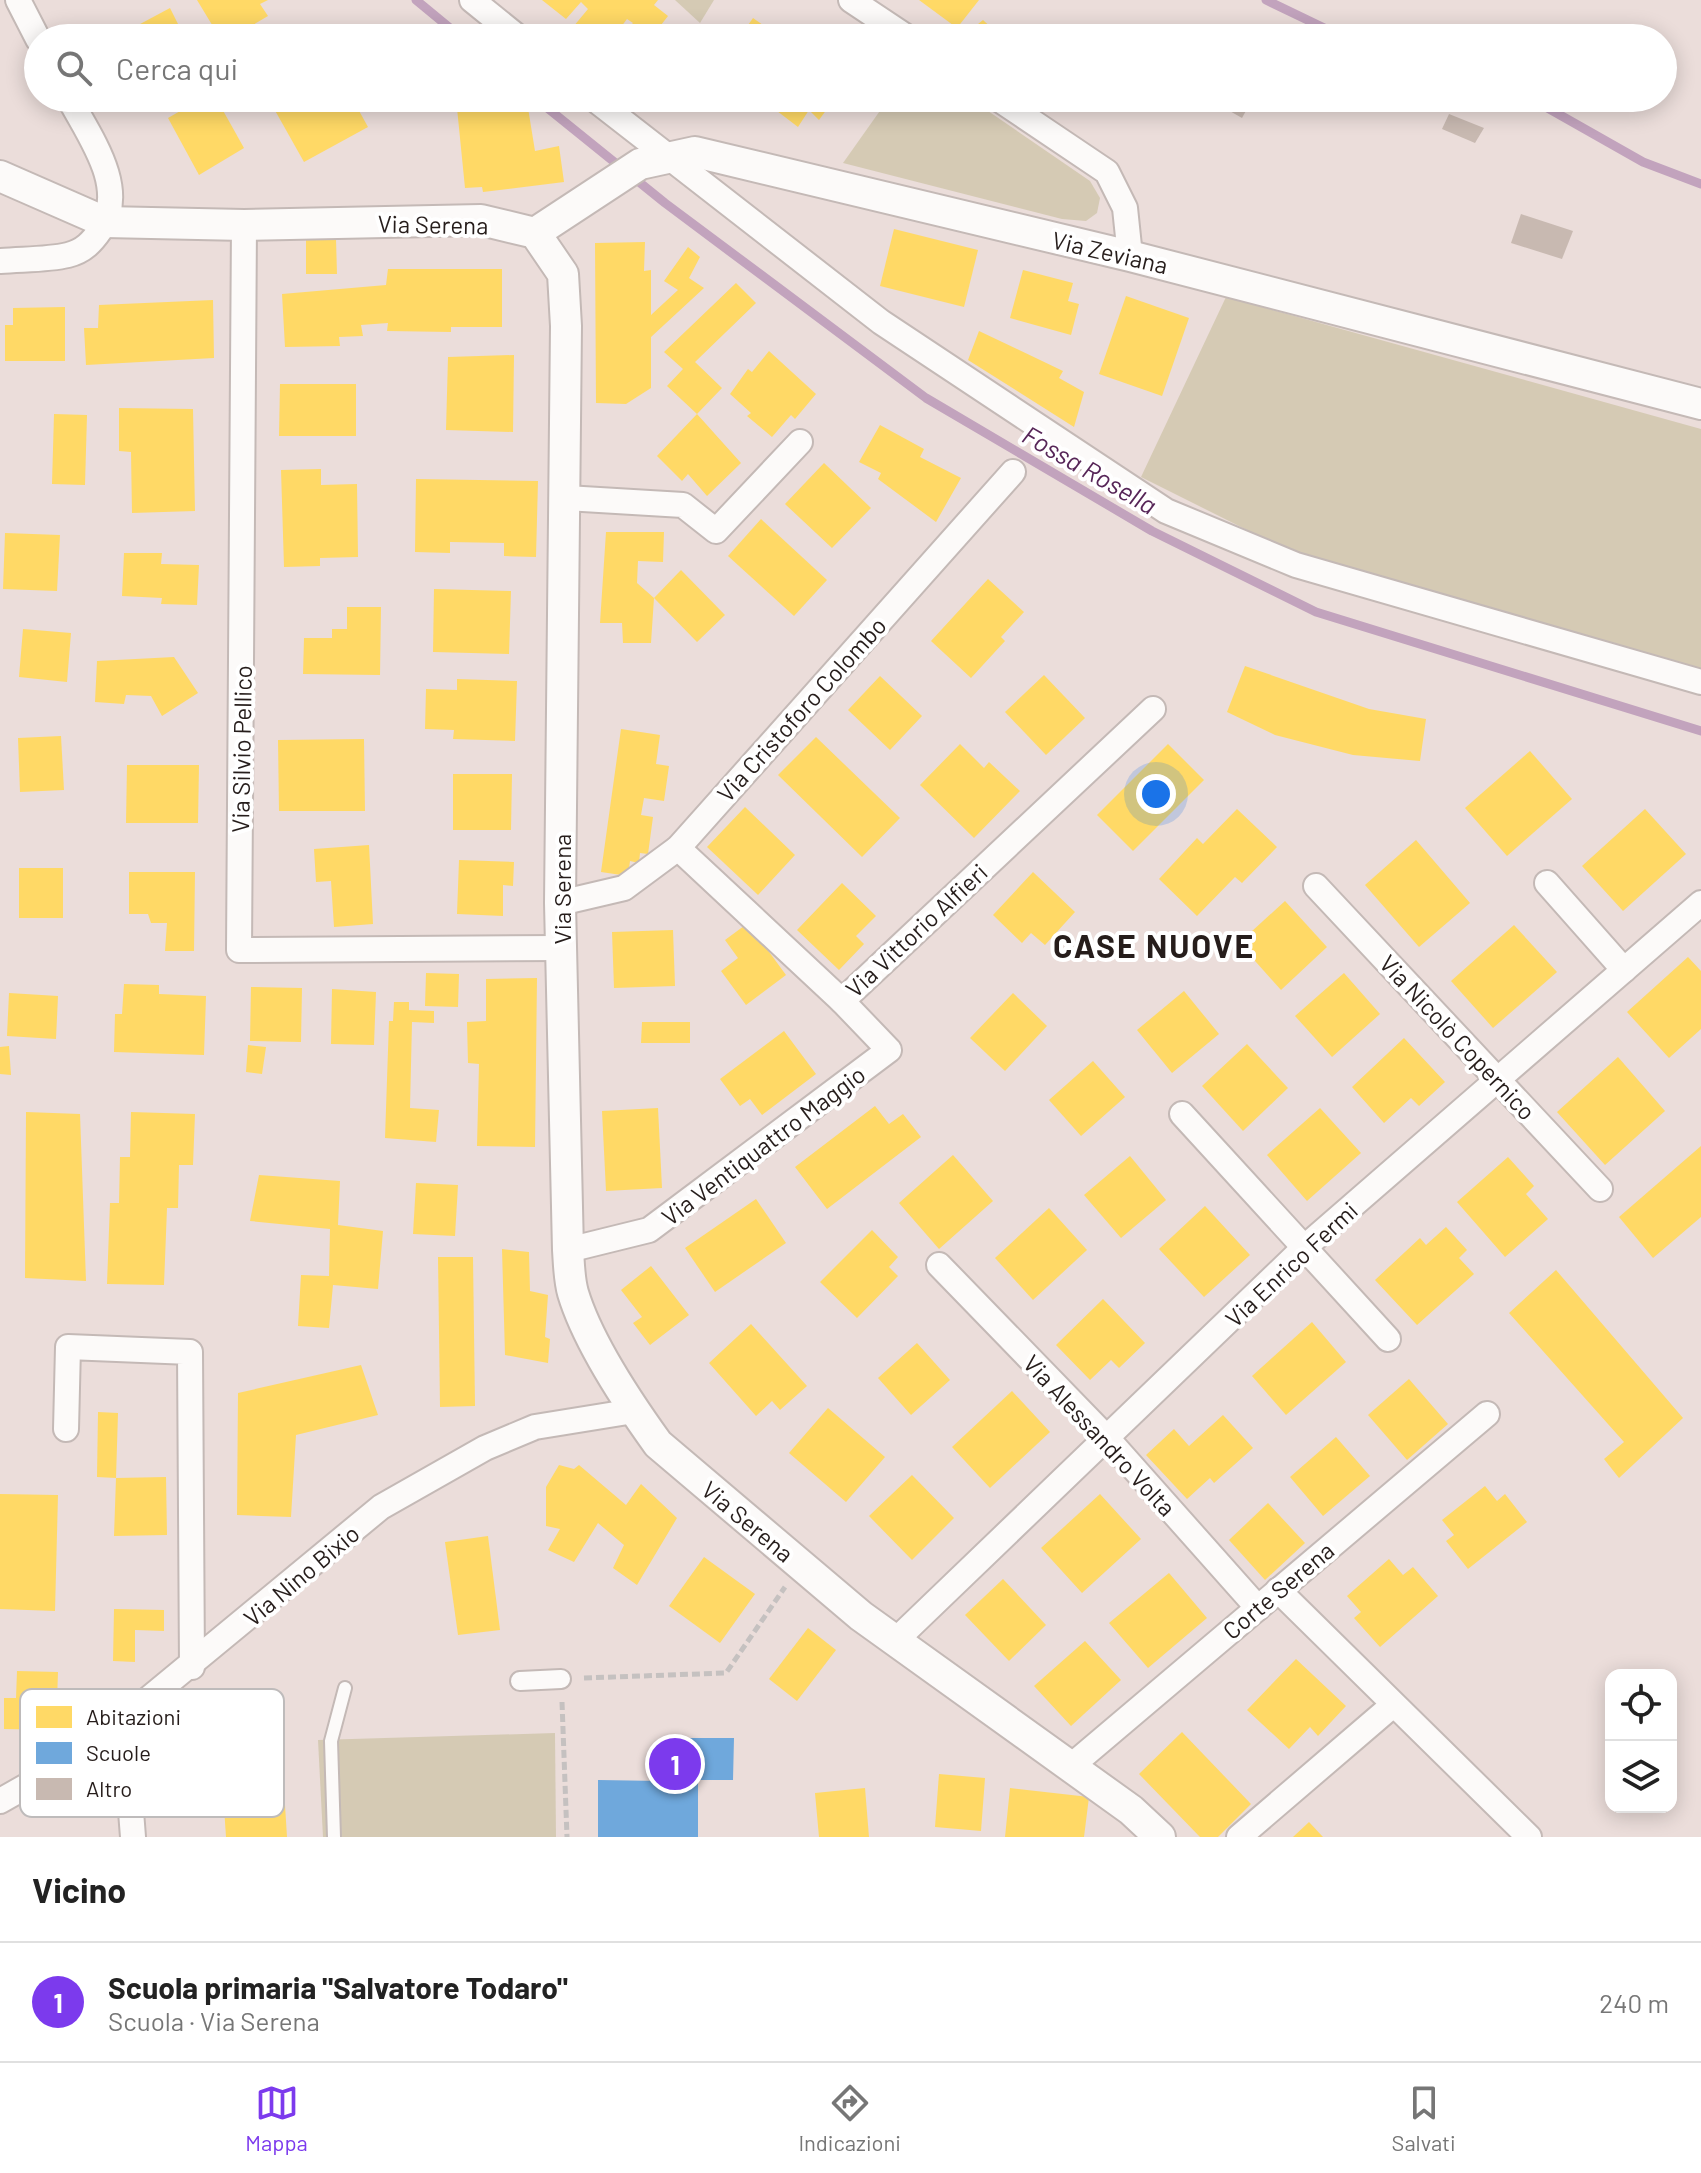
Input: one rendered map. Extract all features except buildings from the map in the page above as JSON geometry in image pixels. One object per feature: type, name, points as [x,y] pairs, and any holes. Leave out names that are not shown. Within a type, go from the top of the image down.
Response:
[{"type":"street","points":[[18,0],[30,24]]},
{"type":"street","points":[[472,0],[502,24]]},
{"type":"street","points":[[851,0],[887,24]]},
{"type":"street","points":[[0,261],[69,255],[91,244],[105,222],[112,196],[107,177],[76,112]]},
{"type":"street","points":[[607,112],[653,160],[881,322],[1166,511],[1296,565],[1701,682]]},
{"type":"street","points":[[1018,112],[1107,172],[1125,208],[1130,256]]},
{"type":"street","name":"Via Zeviana","points":[[653,160],[695,152],[1130,256],[1701,404]]},
{"type":"street","points":[[535,233],[653,160]]},
{"type":"street","points":[[0,176],[105,222]]},
{"type":"street","name":"Via Serena","points":[[105,222],[244,225],[481,220],[535,233],[563,274],[566,498],[560,903],[568,1250],[572,1290],[582,1317],[634,1411],[658,1444],[895,1641],[1131,1810],[1160,1837]]},
{"type":"street","name":"Via Silvio Pellico","points":[[244,225],[239,950],[561,948]]},
{"type":"street","points":[[566,498],[683,505],[716,531],[800,442]]},
{"type":"street","name":"Via Cristoforo Colombo","points":[[560,903],[624,888],[678,848],[1013,472]]},
{"type":"street","name":"Via Vittorio Alfieri","points":[[678,848],[842,1001],[1153,709]]},
{"type":"street","points":[[1547,883],[1624,970]]},
{"type":"street","name":"Via Nicolò Copernico","points":[[1316,886],[1600,1189]]},
{"type":"street","name":"Via Enrico Fermi","points":[[895,1641],[1306,1246],[1700,906]]},
{"type":"street","name":"Via Ventiquattro Maggio","points":[[568,1250],[649,1230],[889,1050],[842,1001]]},
{"type":"street","points":[[1182,1114],[1388,1339]]},
{"type":"street","name":"Via Alessandro Volta","points":[[939,1265],[1106,1437],[1258,1608]]},
{"type":"street","points":[[66,1429],[68,1347],[190,1352],[192,1667]]},
{"type":"street","name":"Via Nino Bixio","points":[[164,1689],[381,1507],[433,1476],[535,1427],[634,1411]]},
{"type":"street","name":"Corte Serena","points":[[1070,1767],[1487,1414]]},
{"type":"street","points":[[1278,1590],[1529,1837]]},
{"type":"street","points":[[520,1681],[561,1679]]},
{"type":"street","points":[[1239,1837],[1393,1705]]},
{"type":"street","name":"Via Nino Bixio","points":[[0,1801],[20,1790]]},
{"type":"street","points":[[131,1817],[133,1837]]},
{"type":"lane","points":[[334,1837],[331,1741],[345,1688]]},
{"type":"path","points":[[567,1837],[561,1679],[726,1673],[800,1565]]},
{"type":"shaded area","points":[[675,0],[714,0],[700,23]]},
{"type":"shaded area","points":[[879,112],[989,112],[1090,181],[1100,198],[1097,213],[1086,221],[1062,219],[843,163]]},
{"type":"shaded area","points":[[1226,297],[1701,429],[1701,672],[1287,550],[1141,477]]},
{"type":"shaded area","points":[[555,1733],[556,1837],[323,1837],[318,1740]]},
{"type":"waterway","name":"Fossa Rosella","points":[[416,0],[445,24]]},
{"type":"waterway","points":[[1266,0],[1316,24]]},
{"type":"waterway","name":"Fossa Rosella","points":[[552,112],[665,203],[926,398],[1152,531],[1316,612],[1701,731]]},
{"type":"waterway","points":[[1555,112],[1643,162],[1701,184]]},
{"type":"place","name":"Scuola primaria \"Salvatore Todaro\"","points":[[675,1764]]},
{"type":"district","name":"CASE NUOVE","points":[[1154,945]]}]
